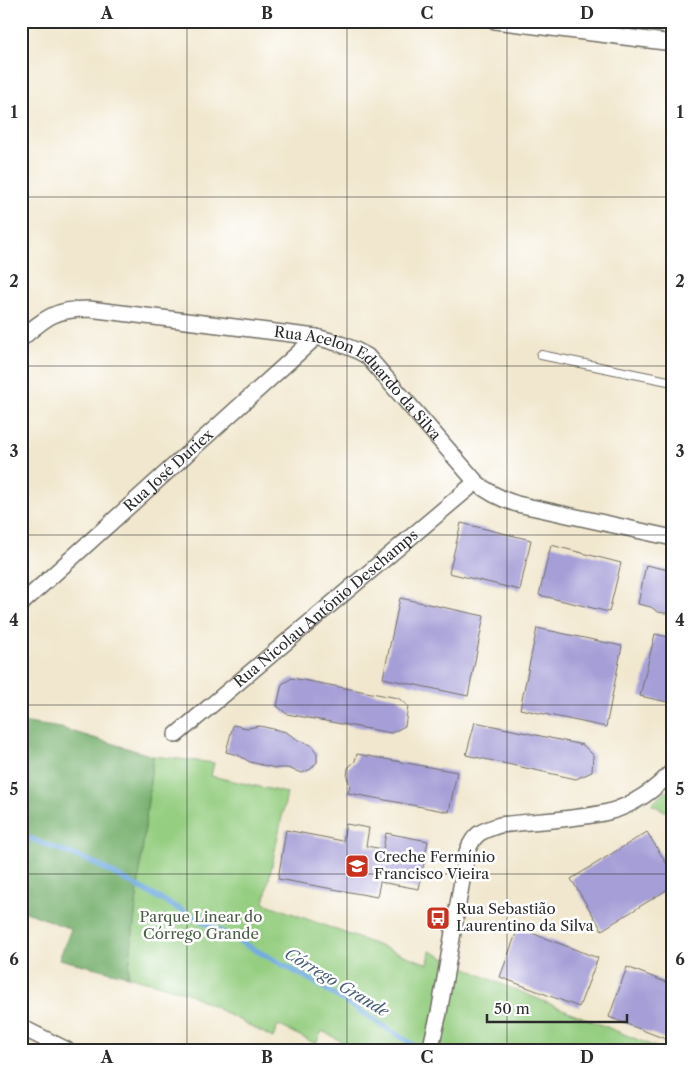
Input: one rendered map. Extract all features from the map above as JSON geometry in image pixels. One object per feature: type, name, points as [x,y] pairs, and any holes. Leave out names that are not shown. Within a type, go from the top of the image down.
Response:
[{"type":"street","points":[[495,21],[673,43]]},
{"type":"street","name":"Rua Acelon Eduardo da Silva","points":[[21,338],[56,312],[71,309],[89,309],[316,337],[353,348],[367,356],[476,482],[486,491],[516,504],[673,538]]},
{"type":"street","name":"Rua José Duriex","points":[[21,604],[316,337]]},
{"type":"street","name":"Rua Nicolau Antônio Deschamps","points":[[176,735],[476,482]]},
{"type":"street","points":[[432,1045],[466,852],[472,838],[484,830],[500,825],[610,812],[642,797],[673,770]]},
{"type":"street","points":[[21,1027],[67,1050]]},
{"type":"lane","points":[[541,355],[673,382]]},
{"type":"green space","points":[[21,722],[61,728],[153,756],[128,976],[59,959],[71,929],[21,910]]},
{"type":"green space","name":"Parque Linear do Córrego Grande","points":[[153,756],[214,763],[211,776],[287,793],[264,903],[428,964],[430,951],[494,981],[663,1050],[358,1050],[322,1031],[316,1044],[278,1025],[273,1038],[188,993],[128,976]]},
{"type":"green space","points":[[673,786],[673,815],[651,804]]},
{"type":"building","points":[[461,523],[531,540],[520,590],[449,573]]},
{"type":"building","points":[[551,545],[621,563],[609,612],[539,595]]},
{"type":"building","points":[[646,565],[673,571],[673,612],[658,612],[651,607],[638,604]]},
{"type":"building","points":[[400,598],[484,616],[468,696],[383,678]]},
{"type":"building","points":[[537,628],[622,646],[606,727],[520,709]]},
{"type":"building","points":[[655,634],[673,638],[672,703],[640,696]]},
{"type":"building","points":[[292,678],[398,698],[408,706],[405,726],[391,733],[287,714],[277,706],[282,684]]},
{"type":"building","points":[[475,722],[583,745],[593,755],[592,772],[576,779],[466,755]]},
{"type":"building","points":[[233,725],[247,728],[260,726],[286,732],[298,740],[311,745],[317,753],[317,762],[311,769],[302,773],[287,768],[275,768],[250,762],[238,755],[226,752]]},
{"type":"building","points":[[357,754],[457,772],[449,812],[348,793],[350,784],[347,777],[348,768],[355,761]]},
{"type":"building","points":[[346,824],[369,828],[366,846],[383,849],[386,833],[428,841],[419,889],[380,882],[377,897],[278,879],[286,830],[343,841]]},
{"type":"building","points":[[647,832],[673,874],[673,886],[602,930],[571,879]]},
{"type":"building","points":[[518,928],[598,958],[579,1007],[500,977]]},
{"type":"building","points":[[627,967],[673,985],[673,1042],[609,1017]]},
{"type":"waterway","name":"Córrego Grande","points":[[21,835],[92,862],[311,980],[421,1050]]},
{"type":"place","name":"Creche Fermínio Francisco Vieira","points":[[357,866]]},
{"type":"place","name":"Rua Sebastião Laurentino da Silva","points":[[438,918]]}]
